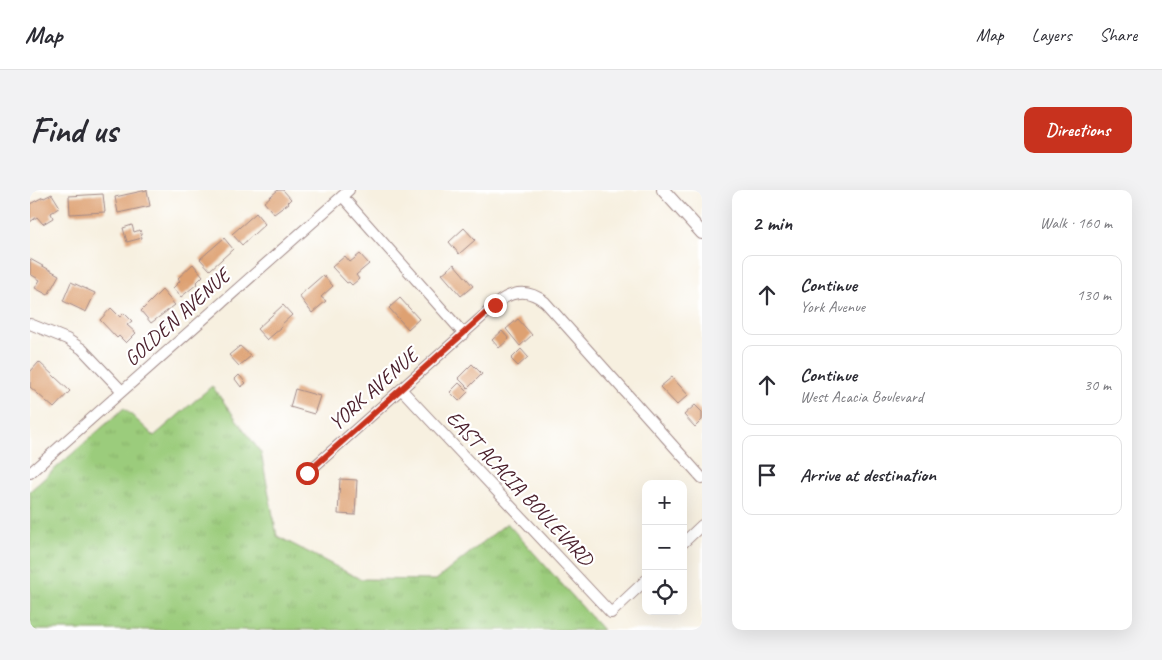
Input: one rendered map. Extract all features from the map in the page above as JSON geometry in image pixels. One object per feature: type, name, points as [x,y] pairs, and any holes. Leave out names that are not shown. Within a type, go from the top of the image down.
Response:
[{"type":"street","points":[[663,190],[702,233]]},
{"type":"street","points":[[346,193],[464,334]]},
{"type":"street","name":"GOLDEN AVENUE","points":[[30,473],[346,193]]},
{"type":"street","name":"YORK AVENUE","points":[[307,473],[501,300],[514,293],[528,293],[540,298],[702,478]]},
{"type":"street","points":[[30,324],[67,339],[82,348],[122,391]]},
{"type":"street","name":"EAST ACACIA BOULEVARD","points":[[401,389],[611,613],[642,584]]},
{"type":"street","points":[[687,539],[702,525]]},
{"type":"green space","points":[[212,386],[261,453],[277,536],[360,579],[436,580],[507,523],[603,630],[30,630],[30,491],[124,408],[154,436]]},
{"type":"building","points":[[147,190],[150,206],[118,213],[115,197]]},
{"type":"building","points":[[278,190],[283,190],[291,199],[289,203],[274,214],[264,202]]},
{"type":"building","points":[[52,194],[60,207],[51,213],[53,218],[43,224],[37,217],[30,222],[30,204]]},
{"type":"building","points":[[103,194],[105,212],[70,214],[69,196]]},
{"type":"building","points":[[256,213],[265,224],[242,245],[232,234]]},
{"type":"building","points":[[132,225],[134,232],[140,230],[142,238],[127,242],[123,228]]},
{"type":"building","points":[[464,228],[475,240],[459,254],[449,242]]},
{"type":"building","points":[[224,238],[233,249],[210,270],[200,259]]},
{"type":"building","points":[[360,254],[369,264],[356,275],[359,279],[352,285],[349,282],[347,283],[332,267],[345,256],[350,262]]},
{"type":"building","points":[[30,259],[59,275],[48,295],[35,288],[40,280],[30,274]]},
{"type":"building","points":[[193,264],[203,276],[197,284],[181,297],[173,288],[180,281],[178,278]]},
{"type":"building","points":[[454,264],[473,286],[461,296],[442,274]]},
{"type":"building","points":[[323,275],[333,286],[321,297],[326,301],[312,313],[299,296]]},
{"type":"building","points":[[71,282],[95,293],[86,312],[63,301]]},
{"type":"building","points":[[162,290],[175,305],[151,323],[141,311]]},
{"type":"building","points":[[400,298],[419,319],[408,329],[389,308]]},
{"type":"building","points":[[283,305],[292,315],[267,340],[257,329]]},
{"type":"building","points":[[111,308],[120,317],[124,313],[132,321],[127,325],[136,333],[126,343],[119,336],[117,338],[100,320]]},
{"type":"building","points":[[518,319],[532,335],[520,346],[506,329]]},
{"type":"building","points":[[502,331],[509,339],[499,348],[492,340]]},
{"type":"building","points":[[240,346],[251,356],[239,366],[229,355]]},
{"type":"building","points":[[521,349],[528,357],[518,366],[511,359]]},
{"type":"building","points":[[39,362],[70,391],[54,408],[30,387],[30,372]]},
{"type":"building","points":[[472,364],[482,374],[468,388],[458,378]]},
{"type":"building","points":[[239,375],[246,383],[241,387],[235,379]]},
{"type":"building","points":[[672,377],[688,395],[677,405],[660,387]]},
{"type":"building","points":[[459,383],[468,392],[459,401],[450,392]]},
{"type":"building","points":[[295,389],[320,396],[314,414],[290,407]]},
{"type":"building","points":[[695,405],[702,412],[702,420],[695,427],[684,415]]},
{"type":"building","points":[[340,479],[357,480],[355,515],[338,514]]},
{"type":"route","points":[[307,473],[495,305]]}]
